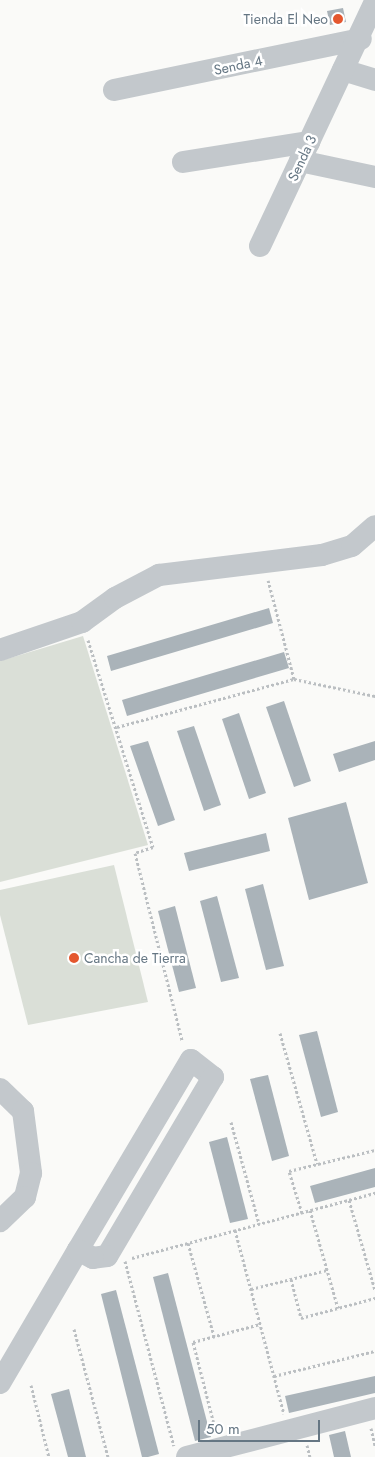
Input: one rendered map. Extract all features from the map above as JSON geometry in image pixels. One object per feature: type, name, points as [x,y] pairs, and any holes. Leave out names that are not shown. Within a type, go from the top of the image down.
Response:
[{"type":"street","name":"Senda 3","points":[[260,246],[344,70],[361,39],[375,2]]},
{"type":"street","name":"Senda 4","points":[[114,90],[361,39]]},
{"type":"street","points":[[344,70],[375,80]]},
{"type":"street","points":[[183,162],[305,152],[375,177]]},
{"type":"street","points":[[0,650],[82,622],[115,598],[160,575],[264,564],[352,546],[375,526]]},
{"type":"street","points":[[0,1382],[190,1060],[214,1076],[107,1256],[93,1258],[78,1250]]},
{"type":"street","points":[[0,1089],[23,1111],[31,1173],[25,1197],[0,1221]]},
{"type":"street","points":[[187,1457],[375,1408]]},
{"type":"path","points":[[264,564],[294,680]]},
{"type":"path","points":[[82,622],[117,727],[153,847],[135,853],[182,1040]]},
{"type":"path","points":[[117,727],[294,680],[375,696]]},
{"type":"path","points":[[280,1033],[317,1164]]},
{"type":"path","points":[[231,1122],[259,1224]]},
{"type":"path","points":[[302,1213],[289,1171],[375,1150]]},
{"type":"path","points":[[132,1258],[375,1193]]},
{"type":"path","points":[[349,1200],[374,1281],[375,1290]]},
{"type":"path","points":[[310,1210],[338,1308]]},
{"type":"path","points":[[235,1230],[288,1430]]},
{"type":"path","points":[[188,1243],[214,1336]]},
{"type":"path","points":[[124,1261],[177,1457]]},
{"type":"path","points":[[251,1290],[328,1270]]},
{"type":"path","points":[[291,1279],[301,1318],[375,1298]]},
{"type":"path","points":[[221,1448],[193,1342],[260,1324]]},
{"type":"path","points":[[74,1329],[108,1457]]},
{"type":"path","points":[[274,1376],[375,1351]]},
{"type":"path","points":[[31,1385],[49,1457]]},
{"type":"shaded area","points":[[83,636],[148,845],[0,882],[0,661]]},
{"type":"shaded area","name":"Cancha de Tierra","points":[[114,865],[148,1002],[28,1025],[0,915],[0,890]]},
{"type":"building","points":[[343,8],[346,22],[330,25],[327,11]]},
{"type":"building","points":[[269,608],[273,623],[111,671],[107,656]]},
{"type":"building","points":[[284,652],[289,668],[127,716],[122,700]]},
{"type":"building","points":[[284,701],[311,781],[294,787],[266,707]]},
{"type":"building","points":[[239,713],[266,793],[249,799],[222,719]]},
{"type":"building","points":[[194,726],[221,805],[204,811],[177,731]]},
{"type":"building","points":[[148,741],[175,820],[158,826],[130,746]]},
{"type":"building","points":[[375,741],[375,760],[339,772],[333,754]]},
{"type":"building","points":[[346,802],[368,883],[309,900],[288,818]]},
{"type":"building","points":[[266,833],[270,851],[189,871],[184,853]]},
{"type":"building","points":[[263,884],[284,966],[266,970],[245,889]]},
{"type":"building","points":[[217,896],[239,978],[221,982],[200,901]]},
{"type":"building","points":[[175,906],[196,988],[179,992],[158,911]]},
{"type":"building","points":[[317,1031],[338,1112],[321,1117],[299,1035]]},
{"type":"building","points":[[268,1075],[289,1156],[272,1161],[250,1079]]},
{"type":"building","points":[[227,1137],[248,1219],[230,1223],[209,1142]]},
{"type":"building","points":[[375,1168],[375,1187],[315,1203],[310,1186]]},
{"type":"building","points":[[168,1273],[211,1437],[195,1441],[153,1277]]},
{"type":"building","points":[[116,1290],[159,1454],[148,1457],[142,1457],[101,1294]]},
{"type":"building","points":[[375,1376],[375,1393],[289,1413],[285,1396]]},
{"type":"building","points":[[69,1389],[86,1457],[68,1457],[51,1394]]},
{"type":"building","points":[[345,1431],[351,1457],[334,1457],[329,1435]]},
{"type":"place","name":"Tienda El Neo","points":[[338,19]]},
{"type":"place","name":"Cancha de Tierra","points":[[74,958]]}]
